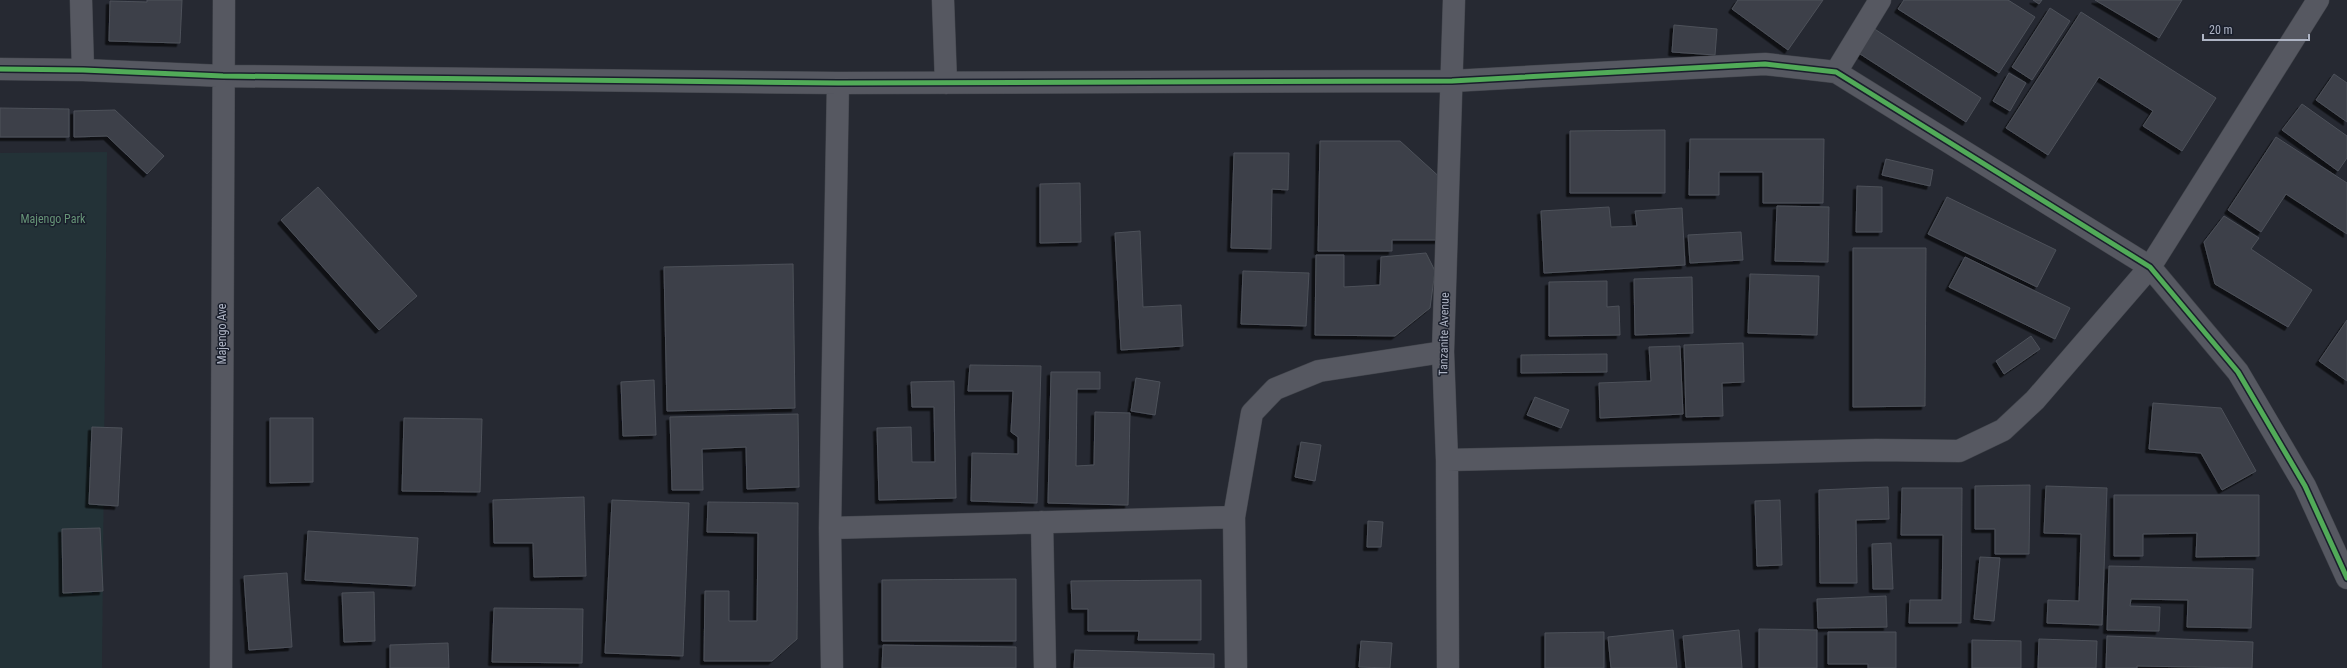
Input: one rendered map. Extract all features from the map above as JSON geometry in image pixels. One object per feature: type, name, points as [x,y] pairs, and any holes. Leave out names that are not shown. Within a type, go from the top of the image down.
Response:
[{"type":"street","points":[[81,0],[84,70]]},
{"type":"street","name":"Majengo Ave","points":[[221,668],[222,76],[224,0]]},
{"type":"street","points":[[943,0],[946,83]]},
{"type":"street","name":"Tanzanite Avenue","points":[[1448,668],[1447,460],[1443,352],[1454,0]]},
{"type":"street","points":[[1836,72],[1880,0]]},
{"type":"street","points":[[1447,460],[1876,450],[1959,451],[2003,430],[2035,400],[2150,267],[2318,0]]},
{"type":"street","points":[[0,69],[84,70],[222,76],[838,83],[1452,81],[1765,64],[1836,72],[2150,267],[2238,372],[2305,486],[2347,578]]},
{"type":"street","points":[[832,668],[830,528],[838,83]]},
{"type":"street","points":[[1236,668],[1234,518],[1252,413],[1276,389],[1319,371],[1443,352]]},
{"type":"street","points":[[830,528],[1234,518]]},
{"type":"street","points":[[1042,522],[1045,668]]},
{"type":"green space","name":"Majengo Park","points":[[107,152],[102,668],[0,668],[0,153]]},
{"type":"building","points":[[147,0],[182,0],[180,43],[109,41],[110,1],[147,2]]},
{"type":"building","points":[[1738,0],[1823,0],[1788,50],[1732,9]]},
{"type":"building","points":[[1904,0],[2008,0],[2035,17],[1999,73],[1898,9]]},
{"type":"building","points":[[2033,0],[2042,0],[2039,4]]},
{"type":"building","points":[[2095,0],[2182,0],[2159,38]]},
{"type":"building","points":[[2050,8],[2070,21],[2032,80],[2012,67]]},
{"type":"building","points":[[2081,12],[2216,98],[2182,151],[2143,126],[2153,111],[2099,77],[2048,155],[2006,128]]},
{"type":"building","points":[[1674,25],[1717,29],[1715,55],[1672,52]]},
{"type":"building","points":[[1873,28],[1981,98],[1966,122],[1857,52]]},
{"type":"building","points":[[2009,73],[2026,83],[2010,111],[1993,101]]},
{"type":"building","points":[[2334,74],[2347,83],[2347,122],[2316,100]]},
{"type":"building","points":[[2302,104],[2347,136],[2347,158],[2338,171],[2282,130]]},
{"type":"building","points":[[0,108],[69,109],[69,137],[0,137]]},
{"type":"building","points":[[115,110],[164,156],[147,174],[107,136],[74,137],[74,111]]},
{"type":"building","points":[[1665,130],[1665,193],[1570,193],[1570,131]]},
{"type":"building","points":[[2276,137],[2347,183],[2347,234],[2286,194],[2261,232],[2228,210]]},
{"type":"building","points":[[1690,139],[1824,139],[1823,203],[1763,203],[1763,172],[1719,172],[1719,195],[1689,195]]},
{"type":"building","points":[[1320,141],[1400,141],[1444,181],[1443,240],[1392,240],[1392,251],[1318,251]]},
{"type":"building","points":[[1234,153],[1289,153],[1288,190],[1272,189],[1271,249],[1231,248]]},
{"type":"building","points":[[1886,159],[1933,170],[1930,186],[1882,175]]},
{"type":"building","points":[[1080,183],[1081,242],[1040,243],[1040,184]]},
{"type":"building","points":[[1857,186],[1882,187],[1882,232],[1856,232]]},
{"type":"building","points":[[318,187],[417,296],[379,330],[281,220]]},
{"type":"building","points":[[1947,197],[2056,250],[2037,287],[1928,234]]},
{"type":"building","points":[[1777,206],[1829,207],[1828,262],[1775,261]]},
{"type":"building","points":[[1609,207],[1611,227],[1637,226],[1635,211],[1682,208],[1685,265],[1544,273],[1541,211]]},
{"type":"building","points":[[2224,216],[2259,238],[2251,249],[2312,290],[2288,327],[2215,284],[2204,242]]},
{"type":"building","points":[[1140,231],[1143,307],[1181,305],[1183,346],[1121,350],[1115,233]]},
{"type":"building","points":[[1741,232],[1743,260],[1690,263],[1688,235]]},
{"type":"building","points":[[1853,248],[1926,248],[1925,406],[1853,407]]},
{"type":"building","points":[[1426,253],[1435,271],[1430,308],[1395,336],[1315,335],[1316,255],[1344,255],[1344,287],[1380,285],[1381,257]]},
{"type":"building","points":[[1965,257],[2070,308],[2055,339],[1949,287]]},
{"type":"building","points":[[793,264],[795,408],[667,411],[664,267]]},
{"type":"building","points":[[1243,271],[1309,273],[1306,326],[1241,324]]},
{"type":"building","points":[[1750,274],[1819,276],[1817,335],[1748,333]]},
{"type":"building","points":[[1692,277],[1693,333],[1635,335],[1634,279]]},
{"type":"building","points":[[1607,281],[1607,307],[1619,306],[1620,335],[1549,336],[1549,282]]},
{"type":"building","points":[[2347,320],[2347,381],[2319,361]]},
{"type":"building","points":[[2031,336],[2040,349],[2004,374],[1996,361]]},
{"type":"building","points":[[1743,343],[1744,382],[1722,383],[1723,416],[1686,417],[1684,345]]},
{"type":"building","points":[[1680,346],[1683,414],[1600,418],[1599,383],[1651,381],[1649,347]]},
{"type":"building","points":[[1607,354],[1607,372],[1521,373],[1521,355]]},
{"type":"building","points":[[970,365],[1041,366],[1037,503],[971,501],[972,453],[1018,454],[1018,437],[1011,432],[1013,391],[968,391]]},
{"type":"building","points":[[1051,372],[1100,372],[1100,389],[1077,389],[1076,466],[1094,465],[1095,412],[1130,413],[1128,505],[1048,503]]},
{"type":"building","points":[[1136,378],[1160,382],[1155,415],[1131,411]]},
{"type":"building","points":[[654,380],[656,435],[623,436],[621,382]]},
{"type":"building","points":[[954,381],[956,498],[879,500],[877,428],[911,427],[912,462],[935,462],[934,407],[912,407],[911,382]]},
{"type":"building","points":[[1535,397],[1569,410],[1561,428],[1527,415]]},
{"type":"building","points":[[2153,403],[2221,408],[2256,471],[2222,490],[2201,453],[2149,449]]},
{"type":"building","points":[[798,414],[799,487],[747,489],[746,447],[702,449],[703,490],[672,490],[670,417]]},
{"type":"building","points":[[270,418],[313,418],[313,482],[270,483]]},
{"type":"building","points":[[404,418],[482,419],[480,492],[402,491]]},
{"type":"building","points":[[92,427],[122,428],[118,506],[89,504]]},
{"type":"building","points":[[1301,442],[1321,445],[1315,481],[1295,477]]},
{"type":"building","points":[[2030,485],[2029,554],[1995,554],[1995,529],[1975,529],[1975,486]]},
{"type":"building","points":[[2046,486],[2107,488],[2102,625],[2047,623],[2048,600],[2079,601],[2081,534],[2044,533]]},
{"type":"building","points":[[1888,487],[1889,519],[1856,520],[1857,583],[1820,583],[1819,490]]},
{"type":"building","points":[[1902,488],[1962,488],[1961,623],[1909,623],[1910,600],[1942,600],[1943,535],[1901,535]]},
{"type":"building","points":[[2114,495],[2259,495],[2259,556],[2196,557],[2197,533],[2143,534],[2143,556],[2114,556]]},
{"type":"building","points":[[584,497],[586,576],[534,577],[533,543],[494,543],[493,500]]},
{"type":"building","points":[[612,500],[689,503],[683,656],[605,653]]},
{"type":"building","points":[[1780,500],[1782,565],[1757,566],[1755,501]]},
{"type":"building","points":[[708,502],[798,503],[797,639],[772,661],[704,661],[705,591],[729,591],[729,621],[757,621],[758,533],[707,532]]},
{"type":"building","points":[[1368,521],[1383,522],[1381,547],[1367,547]]},
{"type":"building","points":[[100,528],[103,591],[63,593],[62,529]]},
{"type":"building","points":[[308,531],[418,538],[415,586],[305,580]]},
{"type":"building","points":[[1891,543],[1893,589],[1873,589],[1872,544]]},
{"type":"building","points":[[1980,557],[2000,558],[1994,621],[1974,619]]},
{"type":"building","points":[[2109,566],[2253,569],[2251,628],[2187,627],[2188,600],[2131,599],[2130,606],[2160,607],[2159,631],[2107,630]]},
{"type":"building","points":[[287,573],[292,647],[249,650],[244,576]]},
{"type":"building","points":[[1016,579],[1016,641],[882,641],[882,580]]},
{"type":"building","points":[[1201,580],[1201,640],[1138,640],[1139,631],[1088,631],[1088,609],[1072,609],[1071,581]]},
{"type":"building","points":[[374,592],[375,641],[344,642],[342,593]]},
{"type":"building","points":[[1886,596],[1887,627],[1818,628],[1817,599]]},
{"type":"building","points":[[494,608],[583,609],[582,663],[492,662]]},
{"type":"building","points":[[1759,629],[1817,630],[1817,668],[1759,668]]},
{"type":"building","points":[[1673,630],[1677,668],[1611,668],[1608,637]]},
{"type":"building","points":[[1739,630],[1742,668],[1686,668],[1683,636]]},
{"type":"building","points":[[1604,632],[1604,668],[1545,668],[1545,633]]},
{"type":"building","points":[[1828,632],[1896,632],[1896,668],[1868,668],[1868,664],[1828,664]]},
{"type":"building","points":[[2107,636],[2253,642],[2252,668],[2137,666],[2137,668],[2106,668]]},
{"type":"building","points":[[2039,639],[2097,641],[2096,668],[2038,668]]},
{"type":"building","points":[[1972,640],[2021,641],[2021,668],[1972,668]]},
{"type":"building","points":[[1361,641],[1392,643],[1390,668],[1359,667]]},
{"type":"building","points":[[448,643],[449,668],[390,668],[390,645]]},
{"type":"building","points":[[883,645],[1016,647],[1016,668],[882,668]]},
{"type":"building","points":[[1075,650],[1214,654],[1214,668],[1074,668]]},
{"type":"cycle path","points":[[0,69],[83,70],[223,76],[838,83],[1452,81],[1765,64],[1836,72],[2150,267],[2238,372],[2305,486],[2347,578]]}]
